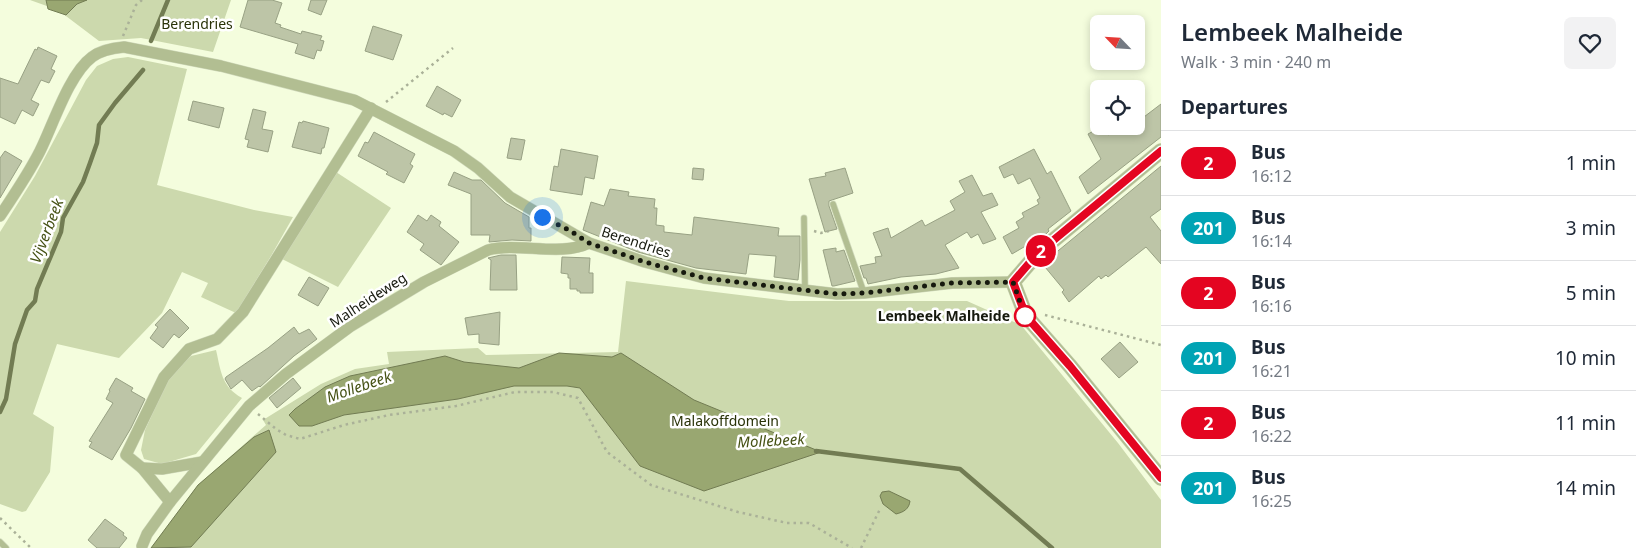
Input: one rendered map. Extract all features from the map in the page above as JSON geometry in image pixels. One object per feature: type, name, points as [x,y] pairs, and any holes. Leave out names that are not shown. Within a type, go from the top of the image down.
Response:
[{"type":"street","name":"Berendries","points":[[0,216],[40,152],[67,93],[80,70],[91,57],[103,51],[124,47],[239,71],[344,97],[375,109],[454,151],[478,168],[510,198],[589,243],[645,262],[704,278],[836,294],[864,293],[952,283],[1013,282]]},
{"type":"street","points":[[170,502],[142,468],[126,455],[164,376],[189,350],[217,339],[243,312],[375,109]]},
{"type":"street","points":[[1161,151],[1038,253],[1013,282],[1026,316],[1070,366],[1161,478]]},
{"type":"street","name":"Malheideweg","points":[[142,546],[147,534],[170,502],[249,406],[286,374],[351,326],[424,282],[488,250],[496,248],[542,249],[581,247],[589,243]]},
{"type":"street","points":[[142,468],[162,469],[202,462]]},
{"type":"lane","points":[[833,204],[864,293]]},
{"type":"lane","points":[[804,218],[805,290]]},
{"type":"lane","points":[[0,542],[6,548]]},
{"type":"path","points":[[124,47],[124,31],[136,5],[142,0]]},
{"type":"path","points":[[375,109],[453,48]]},
{"type":"path","points":[[804,229],[821,233],[842,228]]},
{"type":"path","points":[[1026,316],[1033,311],[1161,346]]},
{"type":"path","points":[[249,406],[276,430],[300,439],[344,425],[389,415],[456,406],[515,392],[552,392],[578,398],[607,452],[651,485],[738,512],[771,520],[787,523],[809,523],[852,548]]},
{"type":"path","points":[[860,548],[880,509]]},
{"type":"path","points":[[0,518],[32,548]]},
{"type":"green space","name":"Berendries","points":[[30,0],[231,0],[213,52],[141,38],[99,41],[58,10]]},
{"type":"green space","points":[[128,57],[187,69],[157,185],[254,210],[293,217],[236,313],[201,297],[208,283],[182,272],[162,313],[119,358],[57,344],[33,414],[54,427],[50,472],[26,511],[22,512],[0,504],[0,232],[35,176],[86,80],[97,66],[113,59]]},
{"type":"green space","points":[[336,172],[391,208],[338,287],[282,259]]},
{"type":"green space","name":"Malakoffdomein","points":[[626,281],[789,301],[967,301],[1021,325],[1118,443],[1161,500],[1161,548],[151,548],[198,485],[266,425],[263,420],[321,384],[355,369],[389,364],[387,352],[478,348],[486,355],[618,352]]},
{"type":"green space","points":[[216,350],[226,383],[242,398],[196,454],[162,464],[144,459],[141,450],[145,430],[171,373],[191,356]]},
{"type":"water","points":[[46,0],[87,0],[77,4],[66,15],[48,9]]},
{"type":"water","points":[[559,353],[612,357],[621,353],[694,400],[821,452],[704,491],[640,466],[580,388],[567,386],[514,386],[458,399],[344,415],[312,426],[299,426],[289,415],[325,387],[350,376],[445,356],[464,362],[519,368]]},
{"type":"water","points":[[269,430],[276,452],[191,547],[151,548],[198,485],[254,437]]},
{"type":"water","points":[[889,491],[910,501],[906,510],[896,514],[883,504],[880,496],[882,492]]},
{"type":"building","points":[[248,0],[272,0],[282,3],[275,23],[281,25],[280,27],[301,34],[302,31],[322,36],[320,40],[324,41],[321,51],[317,50],[314,59],[295,53],[298,44],[240,27]]},
{"type":"building","points":[[311,0],[327,0],[321,15],[308,10]]},
{"type":"building","points":[[373,26],[402,35],[393,60],[365,51]]},
{"type":"building","points":[[38,47],[57,56],[51,69],[55,71],[49,83],[41,80],[31,100],[39,104],[33,116],[22,110],[15,124],[0,117],[0,78],[18,84],[35,49],[37,50]]},
{"type":"building","points":[[437,86],[461,100],[452,117],[444,113],[443,115],[426,106]]},
{"type":"building","points":[[193,101],[224,108],[219,128],[188,120]]},
{"type":"building","points":[[1161,104],[1161,137],[1088,194],[1079,177],[1101,159],[1088,134],[1145,135],[1145,116]]},
{"type":"building","points":[[253,109],[266,112],[262,129],[273,131],[268,152],[247,147],[249,140],[245,139]]},
{"type":"building","points":[[303,121],[329,128],[321,154],[292,147],[299,122],[302,123]]},
{"type":"building","points":[[374,132],[415,154],[410,164],[413,166],[404,183],[358,156],[365,142],[368,143]]},
{"type":"building","points":[[511,138],[525,140],[521,160],[507,158]]},
{"type":"building","points":[[561,149],[598,156],[594,179],[585,177],[582,195],[550,190],[554,166],[558,167]]},
{"type":"building","points":[[1034,149],[1047,174],[1051,171],[1071,211],[1048,229],[1049,231],[1046,234],[1012,254],[1003,237],[1019,228],[1016,222],[1024,217],[1022,213],[1039,204],[1037,200],[1040,198],[1030,178],[1018,184],[1013,174],[1004,178],[999,167]]},
{"type":"building","points":[[5,151],[22,161],[0,198],[0,158]]},
{"type":"building","points":[[1161,166],[1161,209],[1150,217],[1161,231],[1161,264],[1146,247],[1108,277],[1106,275],[1101,279],[1099,276],[1069,302],[1062,292],[1064,290],[1045,267],[1055,258],[1053,255]]},
{"type":"building","points":[[693,168],[704,169],[703,180],[692,179]]},
{"type":"building","points":[[845,168],[853,193],[829,201],[837,229],[825,232],[809,179],[826,176],[825,173]]},
{"type":"building","points":[[454,172],[472,180],[481,180],[505,203],[529,217],[531,241],[489,242],[490,235],[471,235],[471,194],[448,185]]},
{"type":"building","points":[[972,175],[983,196],[992,193],[998,205],[981,212],[996,239],[983,244],[978,234],[971,238],[967,232],[945,245],[959,268],[936,274],[901,277],[868,284],[860,266],[876,263],[875,257],[882,256],[873,233],[888,228],[891,238],[922,220],[925,226],[955,210],[950,201],[965,192],[959,181]]},
{"type":"building","points":[[610,189],[629,192],[628,196],[655,199],[654,208],[657,208],[656,225],[664,226],[664,232],[692,235],[694,217],[779,228],[778,236],[800,236],[798,280],[774,277],[776,256],[749,254],[746,274],[696,268],[638,252],[583,230],[591,202],[604,206]]},
{"type":"building","points":[[418,215],[427,221],[431,215],[441,222],[439,226],[459,242],[441,265],[420,250],[424,244],[407,232]]},
{"type":"building","points":[[836,248],[836,252],[844,250],[855,281],[832,286],[823,250]]},
{"type":"building","points":[[501,255],[516,255],[517,290],[490,290],[491,260],[488,258]]},
{"type":"building","points":[[562,257],[590,258],[589,273],[593,273],[593,293],[580,293],[577,289],[570,289],[568,274],[561,273]]},
{"type":"building","points":[[309,277],[329,288],[318,306],[298,295]]},
{"type":"building","points":[[170,309],[189,328],[179,338],[174,334],[163,348],[150,338],[158,327],[155,325]]},
{"type":"building","points":[[500,312],[499,345],[479,343],[479,334],[468,335],[465,318]]},
{"type":"building","points":[[294,327],[299,334],[309,329],[317,339],[294,356],[260,387],[252,391],[242,380],[231,389],[225,379],[226,377],[268,348]]},
{"type":"building","points":[[1120,342],[1138,362],[1119,378],[1101,359]]},
{"type":"building","points":[[116,378],[133,388],[131,391],[145,399],[112,460],[89,447],[92,442],[89,441],[113,403],[106,399]]},
{"type":"building","points":[[293,378],[301,388],[277,408],[269,398]]},
{"type":"building","points":[[105,519],[124,533],[123,535],[127,538],[119,548],[97,548],[88,540]]},
{"type":"waterway","name":"Vijverbeek","points":[[151,41],[168,0]]},
{"type":"waterway","name":"Vijverbeek","points":[[0,412],[6,399],[15,344],[27,310],[35,301],[37,289],[61,232],[63,218],[83,182],[97,143],[99,125],[143,70]]},
{"type":"waterway","name":"Mollebeek","points":[[816,451],[960,469],[1052,548]]},
{"type":"bus line","name":"2","points":[[1161,151],[1038,253],[1013,282],[1026,316],[1070,366],[1161,478]]},
{"type":"place","name":"Lembeek Malheide","points":[[1025,316]]},
{"type":"route","points":[[542,217],[569,230],[589,243],[645,262],[704,278],[836,294],[864,293],[952,283],[1013,282],[1025,316]]}]
